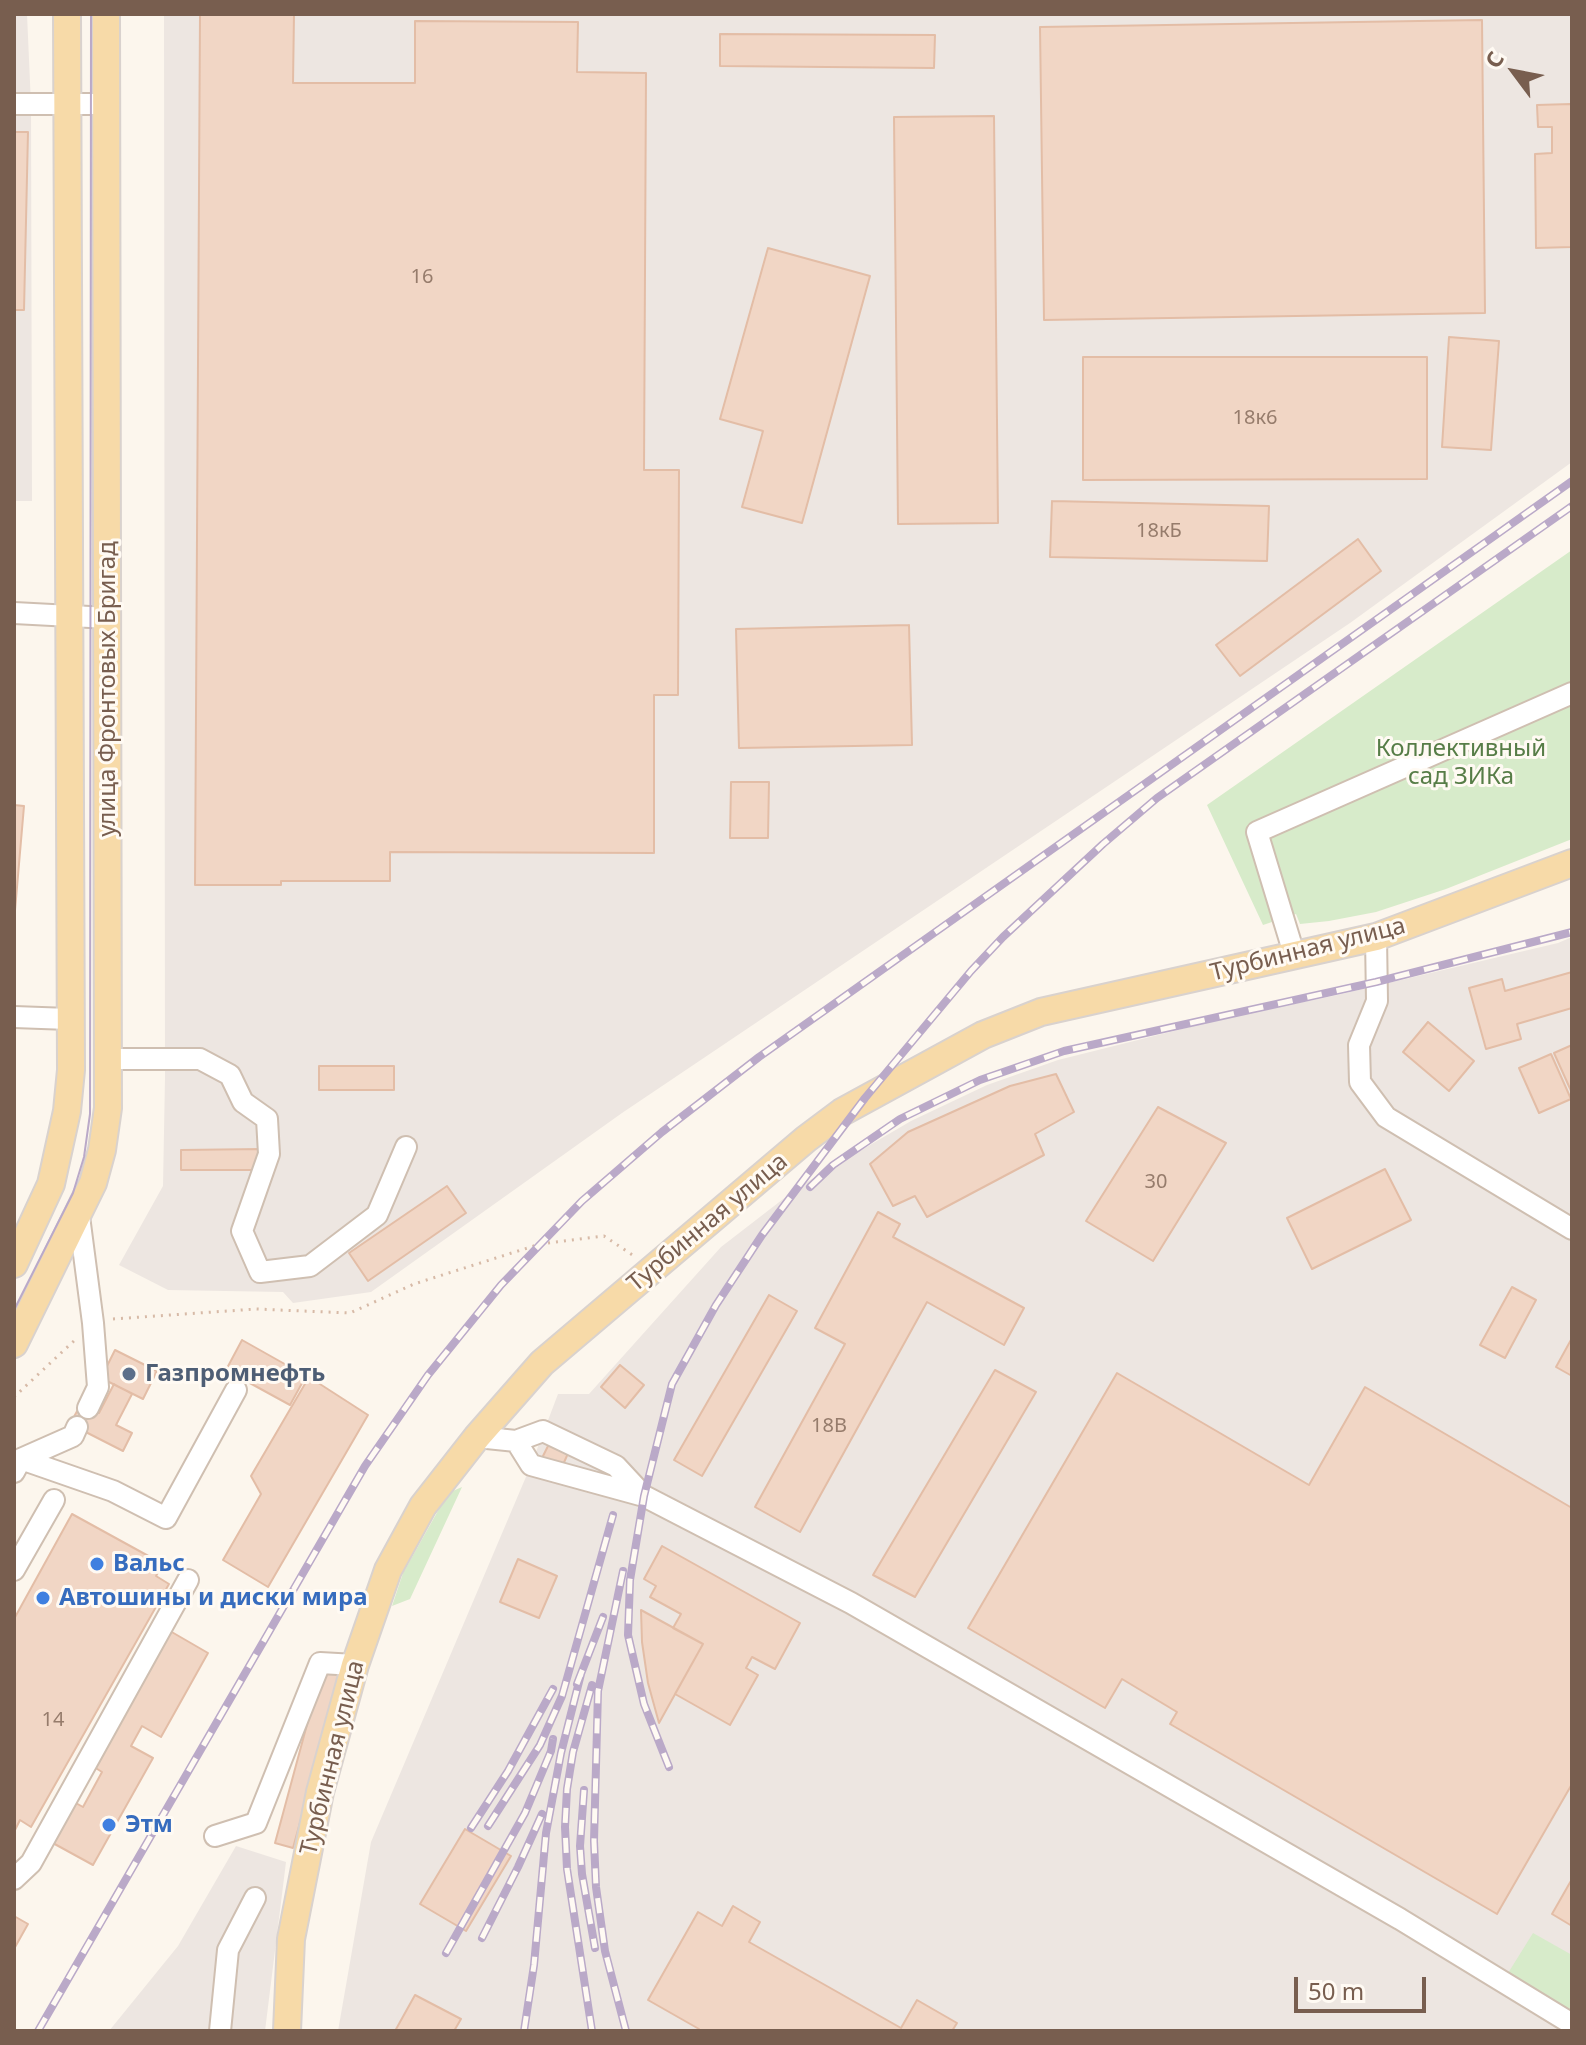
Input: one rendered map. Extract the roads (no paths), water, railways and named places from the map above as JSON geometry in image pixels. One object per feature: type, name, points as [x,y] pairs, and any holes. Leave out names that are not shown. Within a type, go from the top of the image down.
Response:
[{"type":"main road","name":"улица Фронтовых Бригад","points":[[14,1264],[51,1184],[60,1149],[71,1070],[67,14]]},
{"type":"main road","name":"улица Фронтовых Бригад","points":[[14,1344],[93,1183],[108,1108],[106,14]]},
{"type":"main road","name":"Турбинная улица","points":[[287,2031],[291,1939],[320,1792],[355,1665],[388,1570],[423,1506],[477,1437],[542,1363],[842,1112],[983,1035],[1041,1012],[1376,937],[1572,863]]},
{"type":"lane","points":[[14,104],[106,104]]},
{"type":"lane","points":[[14,613],[109,618]]},
{"type":"lane","points":[[1295,957],[1257,832],[1572,693]]},
{"type":"lane","points":[[1376,937],[1377,1001],[1359,1045],[1360,1082],[1386,1117],[1572,1229]]},
{"type":"lane","points":[[14,1017],[69,1019]]},
{"type":"lane","points":[[109,1059],[200,1059],[230,1075],[243,1102],[267,1119],[269,1154],[242,1231],[260,1272],[310,1266],[377,1215],[406,1147]]},
{"type":"lane","points":[[79,1216],[98,1387],[88,1408]]},
{"type":"lane","points":[[18,1465],[113,1491],[166,1518],[236,1390]]},
{"type":"lane","points":[[18,1465],[73,1436],[77,1427]]},
{"type":"lane","points":[[477,1437],[516,1441],[543,1431],[616,1466],[644,1496]]},
{"type":"lane","points":[[516,1441],[531,1465],[644,1496],[865,1611],[1386,1911],[1572,2024]]},
{"type":"lane","points":[[14,1570],[54,1500]]},
{"type":"lane","points":[[14,1879],[22,1858],[188,1580]]},
{"type":"lane","points":[[215,1836],[256,1823],[320,1663],[355,1665]]},
{"type":"lane","points":[[220,2031],[228,1950],[255,1898]]},
{"type":"tram line","points":[[14,1310],[73,1193],[84,1157],[90,1114],[91,14]]},
{"type":"railway","points":[[38,2031],[365,1466],[428,1375],[501,1285],[582,1201],[662,1132],[759,1057],[1572,481]]},
{"type":"railway","points":[[669,1767],[644,1704],[628,1635],[630,1580],[644,1496],[672,1384],[716,1305],[762,1235],[865,1098],[971,971],[1103,844],[1157,798],[1572,506]]},
{"type":"railway","points":[[810,1187],[833,1165],[900,1119],[980,1080],[1064,1051],[1376,982],[1572,932]]},
{"type":"railway","points":[[488,1826],[540,1745],[562,1696],[613,1515]]},
{"type":"railway","points":[[623,1571],[598,1691],[594,1841],[596,1887],[605,1951],[626,2031]]},
{"type":"railway","points":[[577,1684],[603,1617]]},
{"type":"railway","points":[[524,2031],[534,1965],[546,1833],[561,1753],[581,1674]]},
{"type":"railway","points":[[592,1685],[573,1752],[565,1827],[567,1869],[592,2031]]},
{"type":"railway","points":[[471,1828],[508,1771],[553,1689]]},
{"type":"railway","points":[[446,1953],[525,1813],[553,1739]]},
{"type":"railway","points":[[584,1790],[580,1846],[595,1948]]},
{"type":"railway","points":[[482,1938],[542,1814]]},
{"type":"place","name":"Газпромнефть","points":[[129,1374]]},
{"type":"place","name":"Вальс","points":[[97,1564]]},
{"type":"place","name":"Автошины и диски мира","points":[[43,1598]]},
{"type":"place","name":"Этм","points":[[109,1825]]},
{"type":"park label","name":"Коллективный сад ЗИКа","points":[[1461,763]]}]
